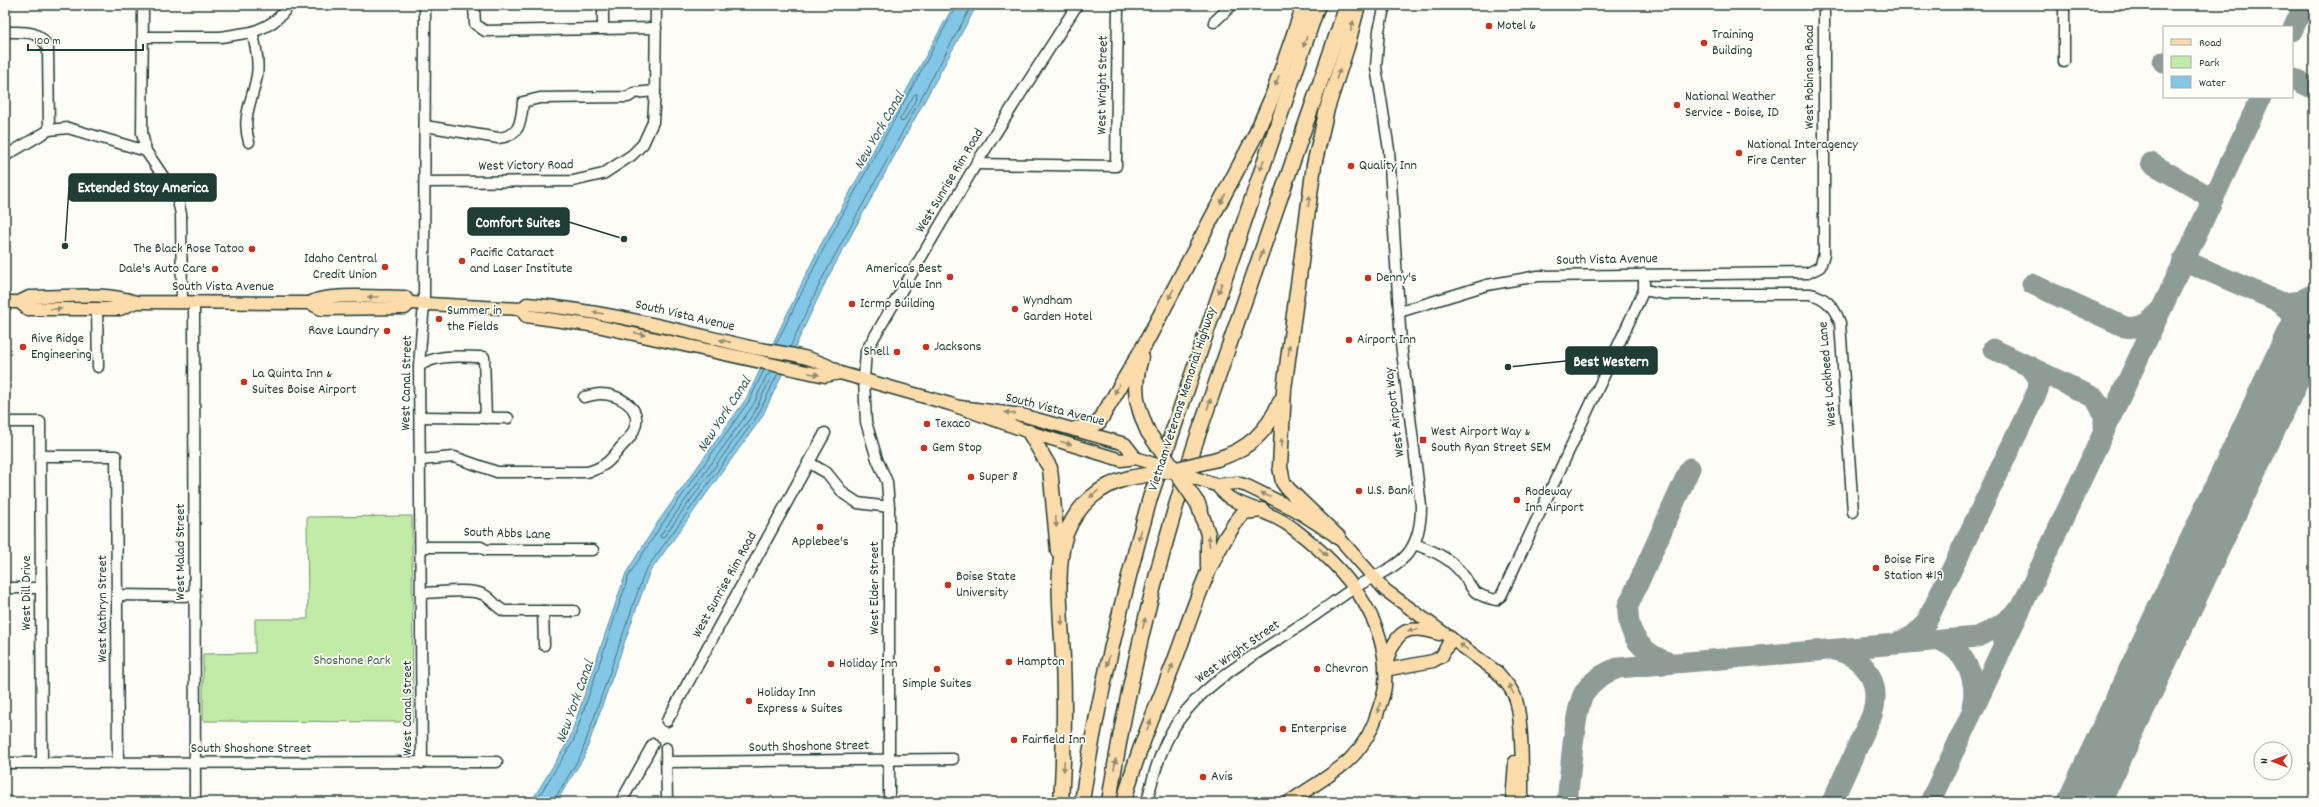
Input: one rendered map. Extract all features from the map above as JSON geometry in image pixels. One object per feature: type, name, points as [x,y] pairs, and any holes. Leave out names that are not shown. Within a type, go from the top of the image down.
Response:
[{"type":"highway","points":[[1075,429],[1092,426],[1098,422],[1145,344],[1254,138],[1272,97],[1304,5]]},
{"type":"highway","name":"Vietnam Veterans Memorial Highway","points":[[1082,802],[1105,670],[1130,568],[1150,498],[1318,5]]},
{"type":"highway","name":"Vietnam Veterans Memorial Highway","points":[[1109,802],[1139,643],[1175,507],[1196,441],[1347,5]]},
{"type":"highway","points":[[1339,538],[1282,482],[1280,467],[1284,389],[1314,165],[1327,109],[1347,47],[1358,5]]},
{"type":"highway","points":[[1145,344],[1136,373],[1135,385],[1138,410],[1148,432],[1198,504],[1208,534],[1210,550],[1206,579]]},
{"type":"highway","points":[[1061,581],[1062,548],[1076,514],[1099,490],[1129,478],[1173,470],[1237,451],[1260,435],[1275,414],[1284,389]]},
{"type":"highway","points":[[1029,432],[1050,468],[1061,581],[1066,730],[1061,802]]},
{"type":"highway","points":[[1124,802],[1141,745],[1206,579],[1232,527],[1244,512],[1262,510]]},
{"type":"main road","name":"South Vista Avenue","points":[[5,302],[19,302],[29,297],[99,296],[121,297],[136,302],[310,303],[321,309],[405,308],[410,302],[521,309],[527,304],[573,309],[626,318],[828,365],[840,373],[960,407],[1029,432],[1121,460],[1136,458],[1216,484],[1237,483],[1248,486],[1308,517],[1339,538],[1372,577]]},
{"type":"main road","name":"South Vista Avenue","points":[[19,302],[28,309],[120,309],[136,302]]},
{"type":"main road","name":"South Vista Avenue","points":[[521,309],[526,316],[597,326],[788,369],[825,376],[840,373]]},
{"type":"main road","name":"South Vista Avenue","points":[[960,407],[1022,415],[1075,429],[1125,444],[1136,458]]},
{"type":"main road","name":"South Vista Avenue","points":[[1216,484],[1230,498],[1262,510],[1293,528],[1323,552],[1355,588]]},
{"type":"main road","points":[[1372,577],[1385,590],[1497,672],[1507,683],[1515,697],[1519,712],[1522,802]]},
{"type":"main road","points":[[1289,802],[1351,759],[1365,741],[1376,719],[1385,686],[1385,670],[1381,643],[1371,615],[1355,588]]},
{"type":"main road","points":[[1385,670],[1394,641],[1402,632],[1411,629],[1422,629],[1451,638]]},
{"type":"main road","points":[[1385,670],[1433,661],[1442,656],[1451,638]]},
{"type":"main road","points":[[1512,802],[1519,727]]},
{"type":"street","points":[[142,5],[142,133],[146,151],[178,197],[181,214],[182,302]]},
{"type":"street","points":[[143,37],[221,37],[252,32],[267,27],[280,18],[289,5]]},
{"type":"street","name":"West Canal Street","points":[[422,763],[419,366],[424,303],[425,5]]},
{"type":"street","points":[[474,5],[474,21],[477,27],[485,31],[656,28]]},
{"type":"street","points":[[603,5],[603,30]]},
{"type":"street","name":"West Victory Road","points":[[425,182],[573,181],[603,174],[632,155],[643,144],[653,122],[655,91],[656,5]]},
{"type":"street","name":"West Sunrise Rim Road","points":[[864,379],[866,351],[976,164],[1077,5]]},
{"type":"street","name":"West Wright Street","points":[[976,164],[1116,166],[1118,5]]},
{"type":"street","points":[[1214,22],[1232,5]]},
{"type":"street","name":"West Airport Way","points":[[1372,577],[1400,560],[1414,544],[1419,532],[1421,506],[1399,312],[1389,150],[1376,67],[1378,30],[1385,5]]},
{"type":"street","name":"West Robinson Road","points":[[1820,267],[1824,254],[1824,5]]},
{"type":"street","points":[[2064,5],[2064,62]]},
{"type":"street","points":[[5,32],[30,32],[45,43],[48,49],[49,130]]},
{"type":"street","points":[[249,142],[245,122],[257,75],[256,46],[252,32]]},
{"type":"street","points":[[425,126],[498,138],[509,137],[516,131],[521,117],[523,102],[540,98],[628,97],[634,93],[655,91]]},
{"type":"street","points":[[6,154],[49,130],[68,128],[146,151]]},
{"type":"street","name":"South Vista Avenue","points":[[1399,312],[1501,282],[1566,275],[1808,273],[1820,267]]},
{"type":"street","points":[[1414,544],[1442,556],[1456,566],[1475,593],[1496,600],[1505,589],[1644,290],[1644,274]]},
{"type":"street","name":"West Lockheed Lane","points":[[1644,290],[1665,294],[1810,294],[1819,296],[1836,311],[1840,323],[1853,512]]},
{"type":"street","name":"West Malad Street","points":[[194,302],[195,802]]},
{"type":"street","points":[[97,309],[98,367]]},
{"type":"street","points":[[419,366],[427,361],[438,358],[484,357],[486,418]]},
{"type":"street","name":"West Elder Street","points":[[864,379],[866,422],[877,459],[887,482],[889,507],[889,802]]},
{"type":"street","points":[[420,460],[454,457],[497,472],[587,472],[599,469],[609,463],[632,433],[636,425],[636,416],[631,406],[622,399],[600,394],[584,397]]},
{"type":"street","points":[[420,417],[508,418]]},
{"type":"street","name":"West Dill Drive","points":[[5,422],[40,422],[42,763]]},
{"type":"street","name":"West Sunrise Rim Road","points":[[667,720],[825,433]]},
{"type":"street","name":"West Kathryn Street","points":[[40,456],[116,456],[118,763]]},
{"type":"street","points":[[808,462],[827,473],[844,494],[858,503],[889,507]]},
{"type":"street","name":"South Abbs Lane","points":[[421,547],[480,547],[486,550],[593,550]]},
{"type":"street","name":"West Wright Street","points":[[1147,802],[1157,763],[1172,731],[1185,712],[1207,689],[1249,658],[1372,577]]},
{"type":"street","points":[[5,588],[41,588]]},
{"type":"street","points":[[421,593],[476,592],[485,596],[498,608],[504,611],[574,611]]},
{"type":"street","points":[[117,595],[195,596]]},
{"type":"street","points":[[543,611],[544,645]]},
{"type":"street","points":[[621,802],[653,744]]},
{"type":"street","points":[[666,748],[667,802]]},
{"type":"street","name":"South Shoshone Street","points":[[666,762],[953,759]]},
{"type":"street","name":"South Shoshone Street","points":[[5,763],[497,762]]},
{"type":"green space","points":[[556,312],[605,319],[750,351],[749,355],[556,315]]},
{"type":"green space","name":"Shoshone Park","points":[[412,516],[413,722],[203,721],[203,654],[255,653],[255,619],[308,619],[307,517]]},
{"type":"water","points":[[954,5],[977,5],[827,279],[762,417],[649,573],[584,757],[556,802],[531,802],[569,740],[626,573],[658,522],[746,399],[819,248]]},
{"type":"taxiway","points":[[2293,29],[2304,5]]},
{"type":"taxiway","points":[[2293,78],[2314,89]]},
{"type":"taxiway","points":[[1930,802],[2261,98]]},
{"type":"taxiway","points":[[2151,163],[2205,194],[2210,201],[2210,205]]},
{"type":"taxiway","points":[[2183,260],[2314,317]]},
{"type":"taxiway","points":[[2032,284],[2125,327],[2144,325],[2148,323],[2158,312]]},
{"type":"taxiway","points":[[2281,303],[2304,301],[2314,294]]},
{"type":"taxiway","points":[[2281,303],[2291,315],[2296,326],[2294,354]]},
{"type":"taxiway","points":[[1993,349],[2095,398],[2104,414],[2104,432]]},
{"type":"taxiway","points":[[1899,642],[1913,636],[1926,623],[2038,390],[2039,379],[2030,366]]},
{"type":"taxiway","points":[[1670,663],[1652,655],[1638,642],[1633,635],[1630,626],[1628,606],[1690,468]]},
{"type":"taxiway","points":[[1567,802],[1575,729],[1584,693],[1591,684],[1613,670],[1618,668],[1977,637],[1998,627],[2016,612]]},
{"type":"taxiway","points":[[1941,641],[1950,645],[1957,651],[1968,668],[1972,677],[1974,696],[1972,706]]},
{"type":"taxiway","points":[[1832,802],[1872,715],[1875,703],[1873,682],[1863,665],[1845,653],[1834,650]]},
{"type":"runway","points":[[2084,802],[2314,311]]},
{"type":"place","name":"Motel 6","points":[[1489,26]]},
{"type":"place","name":"Training Building","points":[[1704,43]]},
{"type":"place","name":"National Weather Service - Boise, ID","points":[[1677,105]]},
{"type":"place","name":"National Interagency Fire Center","points":[[1739,153]]},
{"type":"place","name":"Quality Inn","points":[[1351,166]]},
{"type":"place","name":"Comfort Suites","points":[[624,239]]},
{"type":"place","name":"Extended Stay America","points":[[65,246]]},
{"type":"place","name":"The Black Rose Tatoo","points":[[252,249]]},
{"type":"place","name":"Pacific Cataract and Laser Institute","points":[[462,261]]},
{"type":"place","name":"Idaho Central Credit Union","points":[[385,267]]},
{"type":"place","name":"Dale's Auto Care","points":[[215,269]]},
{"type":"place","name":"Americas Best Value Inn","points":[[950,277]]},
{"type":"place","name":"Denny's","points":[[1368,278]]},
{"type":"place","name":"Icrmp Building","points":[[852,304]]},
{"type":"place","name":"Wyndham Garden Hotel","points":[[1015,309]]},
{"type":"place","name":"Summer in the Fields","points":[[439,319]]},
{"type":"place","name":"Rave Laundry","points":[[387,331]]},
{"type":"place","name":"Airport Inn","points":[[1349,340]]},
{"type":"place","name":"Rive Ridge Engineering","points":[[23,347]]},
{"type":"place","name":"Jacksons","points":[[926,347]]},
{"type":"place","name":"Shell","points":[[897,352]]},
{"type":"place","name":"Best Western","points":[[1508,367]]},
{"type":"place","name":"La Quinta Inn & Suites Boise Airport","points":[[244,382]]},
{"type":"place","name":"Texaco","points":[[927,424]]},
{"type":"place","name":"West Airport Way & South Ryan Street SEM","points":[[1423,440]]},
{"type":"place","name":"Gem Stop","points":[[924,448]]},
{"type":"place","name":"Super 8","points":[[971,477]]},
{"type":"place","name":"U.S. Bank","points":[[1359,491]]},
{"type":"place","name":"Rodeway Inn Airport","points":[[1517,500]]},
{"type":"place","name":"Applebee's","points":[[820,527]]},
{"type":"place","name":"Boise Fire Station #19","points":[[1876,568]]},
{"type":"place","name":"Boise State University","points":[[948,585]]},
{"type":"place","name":"Hampton","points":[[1009,662]]},
{"type":"place","name":"Holiday Inn","points":[[831,664]]},
{"type":"place","name":"Simple Suites","points":[[937,669]]},
{"type":"place","name":"Chevron","points":[[1317,669]]},
{"type":"place","name":"Holiday Inn Express & Suites","points":[[749,701]]},
{"type":"place","name":"Enterprise","points":[[1283,729]]},
{"type":"place","name":"Fairfield Inn","points":[[1014,740]]},
{"type":"place","name":"Avis","points":[[1203,777]]},
{"type":"water label","name":"New York Canal","points":[[880,131]]},
{"type":"water label","name":"New York Canal","points":[[725,415]]},
{"type":"water label","name":"New York Canal","points":[[576,702]]}]
